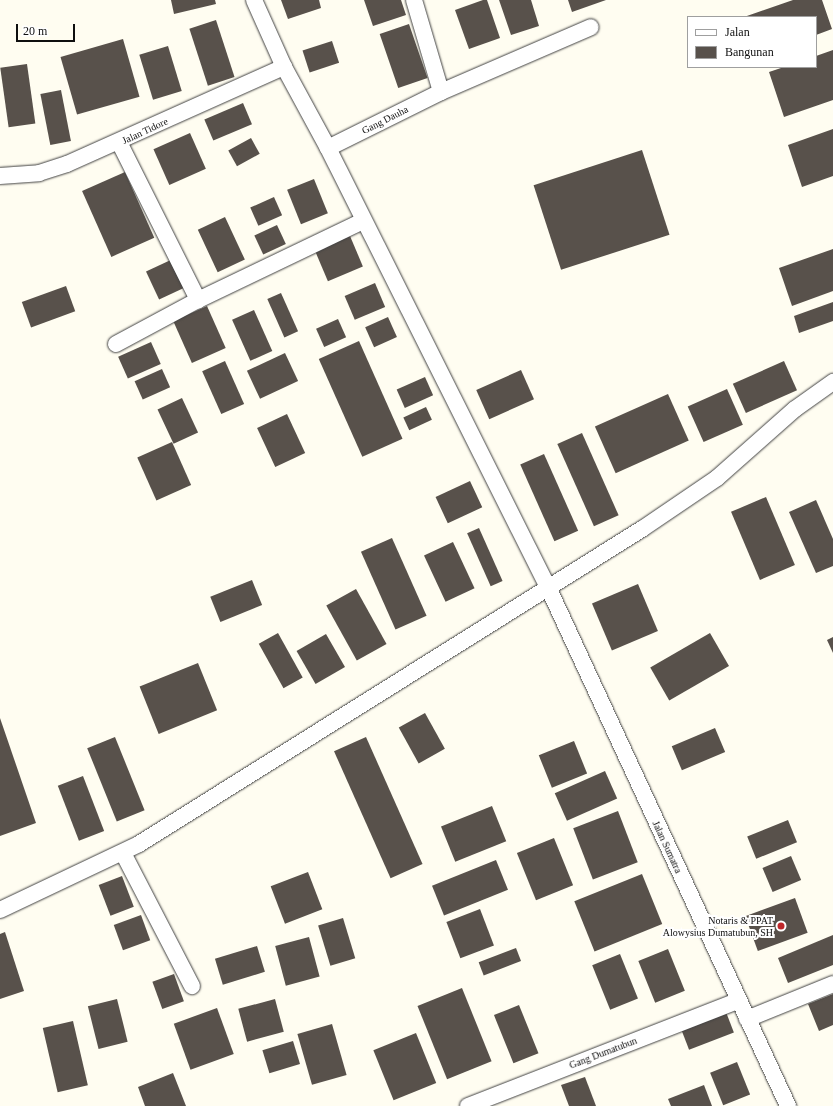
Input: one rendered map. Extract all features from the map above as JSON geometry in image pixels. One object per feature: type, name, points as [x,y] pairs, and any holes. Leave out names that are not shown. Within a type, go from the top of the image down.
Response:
[{"type":"street","name":"Jalan Sumatra","points":[[254,0],[284,67],[328,148],[363,221],[548,587],[738,1001],[788,1106]]},
{"type":"street","points":[[414,0],[441,92]]},
{"type":"street","name":"Gang Dauha","points":[[328,148],[441,92],[591,28]]},
{"type":"street","name":"Jalan Tidore","points":[[0,176],[50,171],[119,142],[284,67]]},
{"type":"street","points":[[119,142],[198,300]]},
{"type":"street","points":[[116,344],[198,300],[363,221]]},
{"type":"street","points":[[0,910],[122,853],[642,529],[717,478],[795,409],[833,382]]},
{"type":"street","points":[[122,853],[192,986]]},
{"type":"street","points":[[747,1019],[833,984]]},
{"type":"street","name":"Gang Dumatubun","points":[[468,1106],[738,1001]]},
{"type":"building","points":[[171,0],[215,0],[216,4],[174,14]]},
{"type":"building","points":[[281,0],[319,0],[321,8],[288,19]]},
{"type":"building","points":[[364,0],[401,0],[406,15],[373,26]]},
{"type":"building","points":[[487,0],[500,38],[469,49],[455,10]]},
{"type":"building","points":[[499,0],[531,0],[539,26],[511,35]]},
{"type":"building","points":[[568,0],[606,0],[572,12]]},
{"type":"building","points":[[793,0],[822,0],[832,29],[817,35],[817,16],[747,16]]},
{"type":"building","points":[[216,20],[235,77],[208,86],[189,29]]},
{"type":"building","points":[[409,24],[428,78],[398,88],[380,34]]},
{"type":"building","points":[[123,39],[140,97],[77,115],[61,57]]},
{"type":"building","points":[[332,41],[339,63],[310,72],[303,51]]},
{"type":"building","points":[[168,46],[182,91],[153,100],[139,55]]},
{"type":"building","points":[[833,50],[833,100],[784,117],[769,72],[781,68],[817,68],[817,56]]},
{"type":"building","points":[[27,64],[35,123],[9,127],[0,68]]},
{"type":"building","points":[[61,90],[71,141],[50,145],[40,94]]},
{"type":"building","points":[[243,103],[252,124],[213,141],[204,119]]},
{"type":"building","points":[[833,129],[833,176],[802,187],[788,145]]},
{"type":"building","points":[[190,133],[206,169],[169,185],[153,149]]},
{"type":"building","points":[[251,138],[260,154],[237,166],[228,151]]},
{"type":"building","points":[[642,150],[670,235],[561,270],[534,185]]},
{"type":"building","points":[[125,172],[154,238],[111,257],[82,191]]},
{"type":"building","points":[[314,179],[328,213],[301,224],[287,190]]},
{"type":"building","points":[[274,197],[282,215],[258,226],[250,208]]},
{"type":"building","points":[[225,217],[245,260],[218,272],[198,230]]},
{"type":"building","points":[[277,225],[286,244],[263,255],[254,236]]},
{"type":"building","points":[[350,236],[363,266],[328,281],[315,251]]},
{"type":"building","points":[[833,249],[833,291],[792,306],[779,268]]},
{"type":"building","points":[[175,258],[188,286],[159,300],[146,272]]},
{"type":"building","points":[[375,283],[385,307],[355,320],[345,296]]},
{"type":"building","points":[[66,286],[75,311],[31,327],[22,302]]},
{"type":"building","points":[[281,293],[298,331],[284,337],[267,299]]},
{"type":"building","points":[[833,302],[833,321],[799,333],[794,316]]},
{"type":"building","points":[[207,306],[226,348],[192,363],[173,321]]},
{"type":"building","points":[[254,310],[272,351],[250,361],[232,320]]},
{"type":"building","points":[[388,317],[397,337],[374,347],[365,327]]},
{"type":"building","points":[[338,319],[346,337],[324,347],[316,329]]},
{"type":"building","points":[[359,341],[403,439],[362,457],[319,359]]},
{"type":"building","points":[[151,342],[161,364],[128,379],[118,357]]},
{"type":"building","points":[[285,353],[298,381],[260,399],[247,371]]},
{"type":"building","points":[[225,361],[244,404],[221,414],[202,371]]},
{"type":"building","points":[[784,361],[797,390],[746,413],[733,384]]},
{"type":"building","points":[[162,369],[170,387],[143,399],[135,381]]},
{"type":"building","points":[[521,370],[534,399],[489,419],[476,390]]},
{"type":"building","points":[[425,377],[433,395],[405,408],[397,390]]},
{"type":"building","points":[[727,389],[743,425],[704,442],[688,406]]},
{"type":"building","points":[[668,394],[689,441],[616,473],[595,427]]},
{"type":"building","points":[[182,398],[198,432],[174,444],[158,409]]},
{"type":"building","points":[[426,407],[432,420],[409,430],[403,418]]},
{"type":"building","points":[[287,414],[305,453],[275,467],[257,428]]},
{"type":"building","points":[[582,433],[619,515],[594,526],[557,444]]},
{"type":"building","points":[[172,442],[191,485],[156,500],[137,457]]},
{"type":"building","points":[[544,454],[578,531],[554,541],[520,465]]},
{"type":"building","points":[[470,481],[482,507],[448,523],[436,497]]},
{"type":"building","points":[[766,497],[795,565],[760,580],[731,512]]},
{"type":"building","points":[[816,500],[833,539],[833,566],[816,573],[789,512]]},
{"type":"building","points":[[479,528],[503,581],[491,586],[467,533]]},
{"type":"building","points":[[392,538],[427,616],[396,629],[361,552]]},
{"type":"building","points":[[453,542],[475,588],[446,602],[424,556]]},
{"type":"building","points":[[252,580],[262,605],[220,622],[210,597]]},
{"type":"building","points":[[638,584],[658,631],[612,650],[592,604]]},
{"type":"building","points":[[356,589],[387,644],[357,661],[326,605]]},
{"type":"building","points":[[278,633],[303,678],[283,688],[259,644]]},
{"type":"building","points":[[710,633],[729,666],[669,700],[650,668]]},
{"type":"building","points":[[326,634],[345,667],[316,684],[297,651]]},
{"type":"building","points":[[833,637],[833,653],[827,640]]},
{"type":"building","points":[[198,663],[217,710],[159,734],[140,687]]},
{"type":"building","points":[[425,713],[445,749],[419,763],[399,728]]},
{"type":"building","points":[[0,718],[36,823],[0,836]]},
{"type":"building","points":[[715,728],[725,752],[682,770],[672,746]]},
{"type":"building","points":[[115,737],[145,810],[117,821],[87,748]]},
{"type":"building","points":[[366,737],[423,864],[391,878],[334,751]]},
{"type":"building","points":[[574,741],[587,773],[552,788],[539,755]]},
{"type":"building","points":[[605,771],[617,798],[567,821],[555,793]]},
{"type":"building","points":[[83,776],[104,831],[79,841],[58,786]]},
{"type":"building","points":[[492,806],[506,841],[455,862],[441,827]]},
{"type":"building","points":[[618,811],[638,862],[593,880],[573,828]]},
{"type":"building","points":[[788,820],[797,842],[756,859],[747,836]]},
{"type":"building","points":[[554,838],[573,885],[536,900],[517,853]]},
{"type":"building","points":[[791,856],[801,880],[773,892],[762,868]]},
{"type":"building","points":[[496,860],[508,890],[444,916],[432,886]]},
{"type":"building","points":[[308,872],[322,909],[285,924],[271,886]]},
{"type":"building","points":[[642,874],[662,924],[595,951],[574,901]]},
{"type":"building","points":[[122,876],[134,907],[110,916],[99,885]]},
{"type":"building","points":[[795,898],[808,933],[758,951],[745,916]]},
{"type":"building","points":[[480,909],[494,945],[460,958],[446,922]]},
{"type":"building","points":[[141,915],[150,940],[123,950],[114,925]]},
{"type":"building","points":[[343,918],[355,958],[330,966],[318,926]]},
{"type":"building","points":[[5,932],[24,991],[0,999],[0,934]]},
{"type":"building","points":[[833,935],[833,965],[788,983],[778,958]]},
{"type":"building","points":[[309,937],[320,977],[286,986],[275,946]]},
{"type":"building","points":[[257,946],[265,972],[223,985],[215,959]]},
{"type":"building","points":[[516,948],[521,961],[484,975],[479,962]]},
{"type":"building","points":[[668,949],[685,991],[655,1003],[638,961]]},
{"type":"building","points":[[620,954],[638,999],[610,1010],[592,965]]},
{"type":"building","points":[[174,974],[184,1001],[162,1009],[152,982]]},
{"type":"building","points":[[462,988],[492,1061],[447,1079],[417,1006]]},
{"type":"building","points":[[833,994],[833,1025],[819,1031],[808,1004]]},
{"type":"building","points":[[117,999],[128,1042],[99,1049],[88,1006]]},
{"type":"building","points":[[275,999],[284,1032],[247,1042],[238,1009]]},
{"type":"building","points":[[519,1005],[538,1053],[513,1063],[494,1015]]},
{"type":"building","points":[[217,1008],[234,1054],[191,1070],[174,1024]]},
{"type":"building","points":[[726,1012],[734,1033],[689,1050],[681,1029]]},
{"type":"building","points":[[73,1021],[88,1085],[58,1092],[43,1028]]},
{"type":"building","points":[[332,1024],[347,1075],[312,1085],[297,1034]]},
{"type":"building","points":[[416,1033],[436,1083],[394,1100],[373,1050]]},
{"type":"building","points":[[293,1041],[300,1064],[269,1073],[262,1050]]},
{"type":"building","points":[[737,1062],[750,1094],[723,1105],[710,1073]]},
{"type":"building","points":[[173,1073],[186,1106],[145,1106],[138,1087]]},
{"type":"building","points":[[585,1077],[596,1106],[569,1106],[561,1085]]},
{"type":"building","points":[[704,1085],[712,1106],[671,1106],[668,1099]]},
{"type":"place","name":"Notaris & PPAT Alowysius Dumatubun, SH","points":[[781,926]]}]
